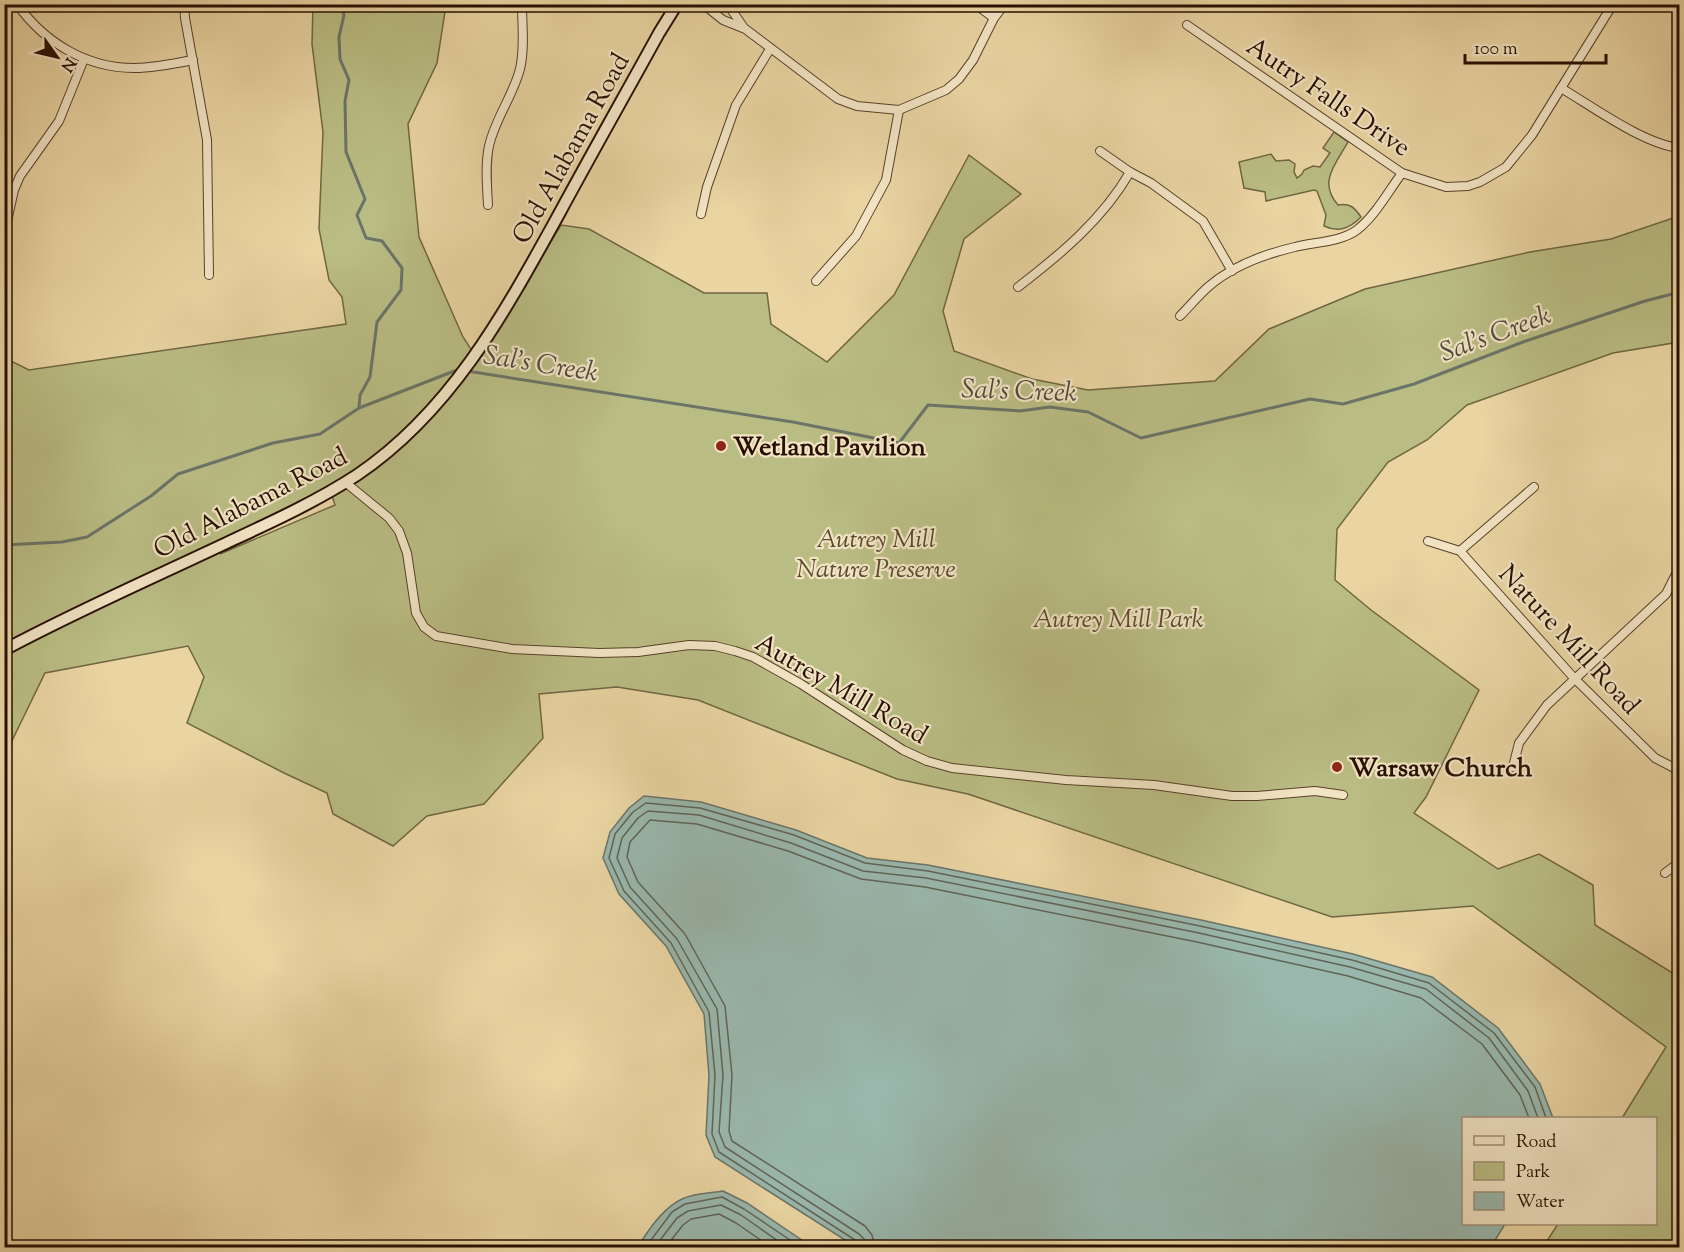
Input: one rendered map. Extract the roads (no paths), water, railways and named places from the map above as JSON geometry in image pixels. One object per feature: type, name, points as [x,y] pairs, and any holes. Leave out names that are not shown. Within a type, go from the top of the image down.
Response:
[{"type":"main road","name":"Old Alabama Road","points":[[4,650],[48,626],[279,519],[345,482],[381,457],[419,422],[451,388],[481,349],[516,292],[677,4]]},
{"type":"street","points":[[17,4],[38,29],[62,48],[84,59],[133,69],[193,60]]},
{"type":"street","points":[[184,4],[184,18],[207,140],[209,275]]},
{"type":"street","points":[[488,205],[489,146],[495,127],[514,90],[520,66],[522,4]]},
{"type":"street","points":[[703,4],[723,20],[744,28]]},
{"type":"street","points":[[725,4],[744,28],[838,99],[857,106],[898,110],[946,90],[959,79],[973,60],[994,18],[1005,4]]},
{"type":"street","points":[[975,4],[994,18]]},
{"type":"street","name":"Autry Falls Drive","points":[[1187,25],[1402,173],[1446,187],[1468,186],[1480,182],[1506,166],[1532,135],[1613,4]]},
{"type":"street","points":[[701,214],[706,187],[736,105],[770,49]]},
{"type":"street","points":[[4,235],[14,190],[20,176],[59,122],[84,59]]},
{"type":"street","points":[[1561,88],[1648,139],[1666,147],[1680,148]]},
{"type":"street","points":[[816,281],[856,236],[886,180],[898,110]]},
{"type":"street","points":[[1100,151],[1130,172],[1151,183],[1203,222],[1232,271]]},
{"type":"street","points":[[1018,287],[1098,219],[1118,194],[1130,172]]},
{"type":"street","points":[[1180,316],[1209,286],[1232,271],[1264,256],[1355,232],[1369,220],[1402,173]]},
{"type":"street","name":"Autrey Mill Road","points":[[345,482],[389,518],[399,531],[407,553],[416,613],[424,627],[436,636],[512,649],[599,653],[638,652],[689,645],[715,646],[735,651],[753,657],[801,684],[903,750],[927,761],[952,768],[1066,780],[1154,785],[1232,796],[1257,796],[1314,790],[1343,795]]},
{"type":"street","points":[[1428,541],[1461,550],[1534,487]]},
{"type":"street","name":"Nature Mill Road","points":[[1461,550],[1574,678],[1655,758],[1680,771]]},
{"type":"street","points":[[1513,767],[1519,743],[1546,705],[1666,594],[1680,566]]},
{"type":"street","points":[[1665,873],[1680,862]]},
{"type":"water","points":[[644,796],[701,802],[796,830],[867,858],[928,865],[1201,920],[1353,954],[1432,977],[1498,1028],[1540,1084],[1553,1117],[1462,1117],[1462,1225],[1504,1225],[1491,1247],[856,1247],[715,1157],[706,1135],[709,1075],[704,1014],[666,946],[619,894],[603,858],[610,832],[629,808]]},
{"type":"water","points":[[723,1191],[747,1203],[812,1247],[638,1247],[657,1220],[675,1203],[691,1196]]},
{"type":"waterway","points":[[340,4],[344,15],[339,37],[340,59],[349,80],[345,101],[346,152],[365,199],[357,215],[366,238],[382,241],[402,268],[401,290],[377,322],[370,377],[360,395],[359,408]]},
{"type":"waterway","name":"Sal's Creek","points":[[467,371],[793,422],[899,443],[928,405],[1020,411],[1050,407],[1088,412],[1141,438],[1310,399],[1343,404],[1414,384],[1523,342],[1645,301],[1680,292]]},
{"type":"waterway","points":[[4,545],[62,542],[87,537],[151,496],[178,474],[273,443],[320,434],[359,408],[461,370]]},
{"type":"place","name":"Wetland Pavilion","points":[[721,446]]},
{"type":"place","name":"Warsaw Church","points":[[1337,767]]},
{"type":"park label","name":"Autrey Mill Nature Preserve","points":[[876,553]]},
{"type":"park label","name":"Autrey Mill Park","points":[[1118,618]]}]
